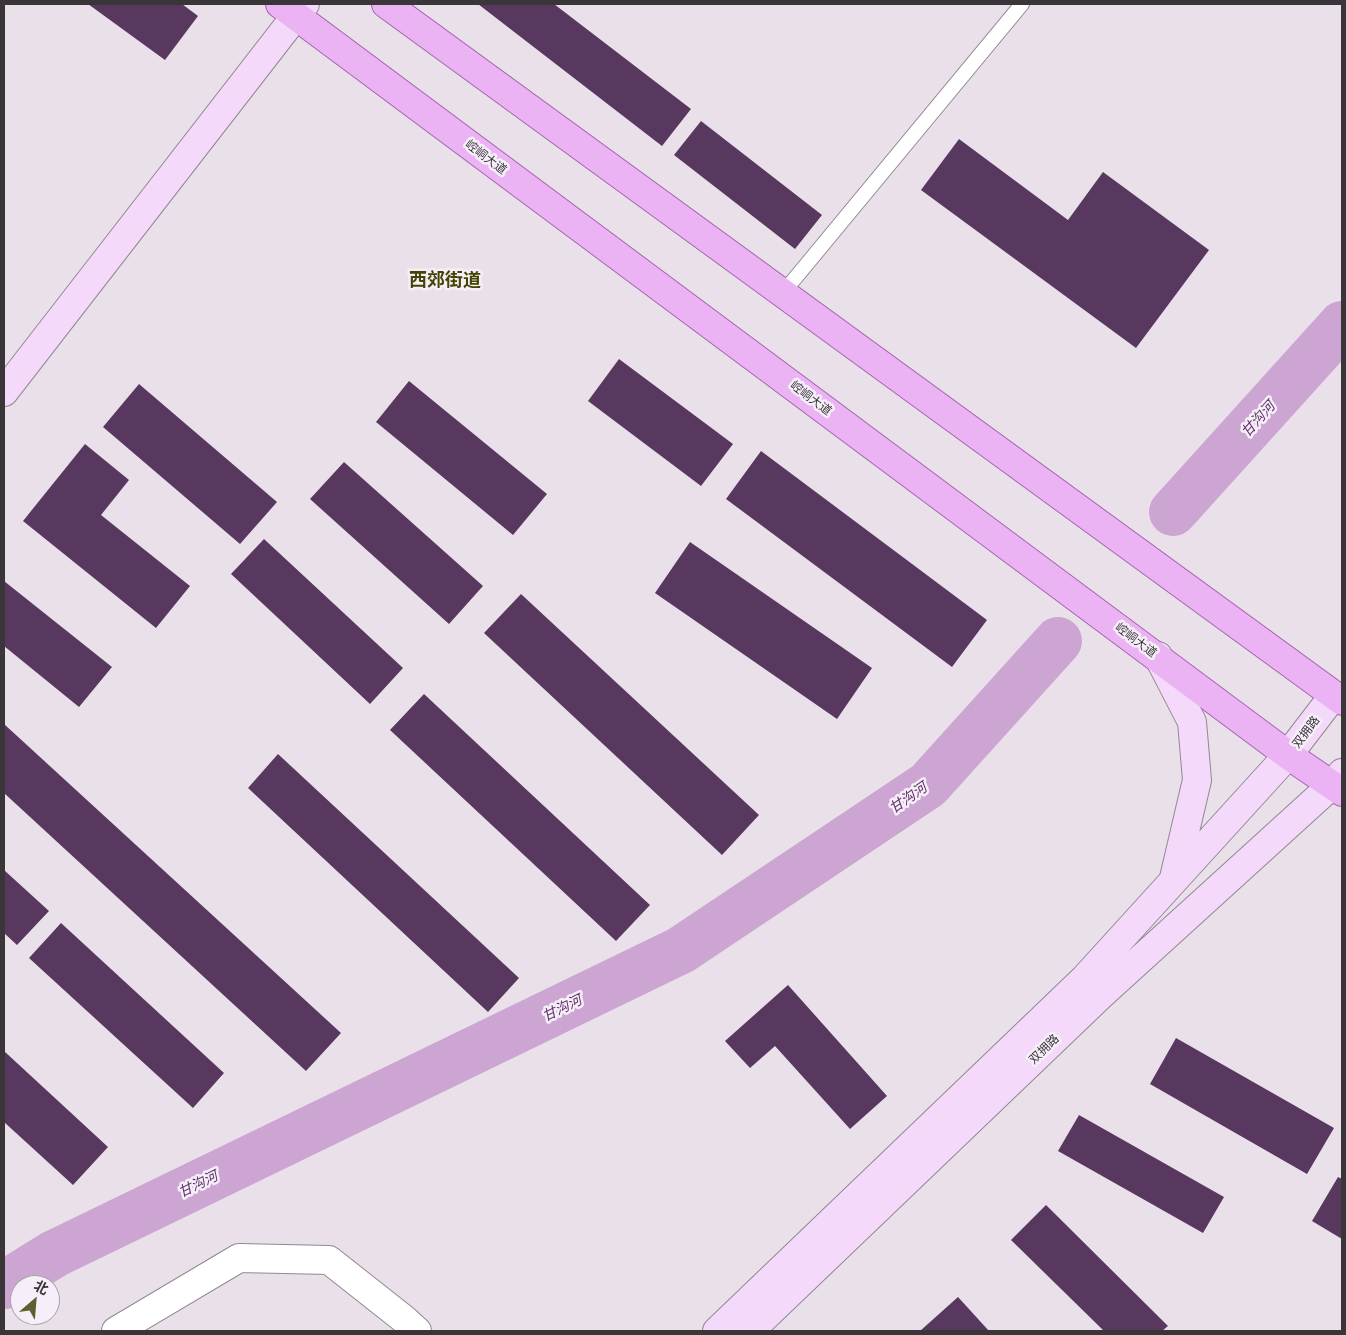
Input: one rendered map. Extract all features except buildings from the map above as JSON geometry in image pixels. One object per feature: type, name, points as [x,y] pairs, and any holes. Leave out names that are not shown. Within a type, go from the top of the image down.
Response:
[{"type":"main road","points":[[386,4],[1240,629],[1338,698]]},
{"type":"main road","points":[[4,392],[294,8]]},
{"type":"main road","name":"崆峒大道","points":[[294,8],[1288,755],[1339,784]]},
{"type":"main road","name":"双拥路","points":[[1158,656],[1192,722],[1197,780],[1174,879]]},
{"type":"main road","name":"双拥路","points":[[717,1331],[1086,978],[1338,698]]},
{"type":"main road","name":"双拥路","points":[[750,1331],[1101,995],[1339,784]]},
{"type":"street","points":[[116,1331],[239,1258],[329,1260],[406,1320],[417,1331]]},
{"type":"lane","points":[[782,294],[1022,4]]},
{"type":"waterway","name":"甘沟河","points":[[1173,512],[1342,325]]},
{"type":"waterway","name":"甘沟河","points":[[4,1285],[54,1254],[681,950],[928,785],[1058,641]]},
{"type":"district","name":"西郊街道","points":[[445,280]]}]
